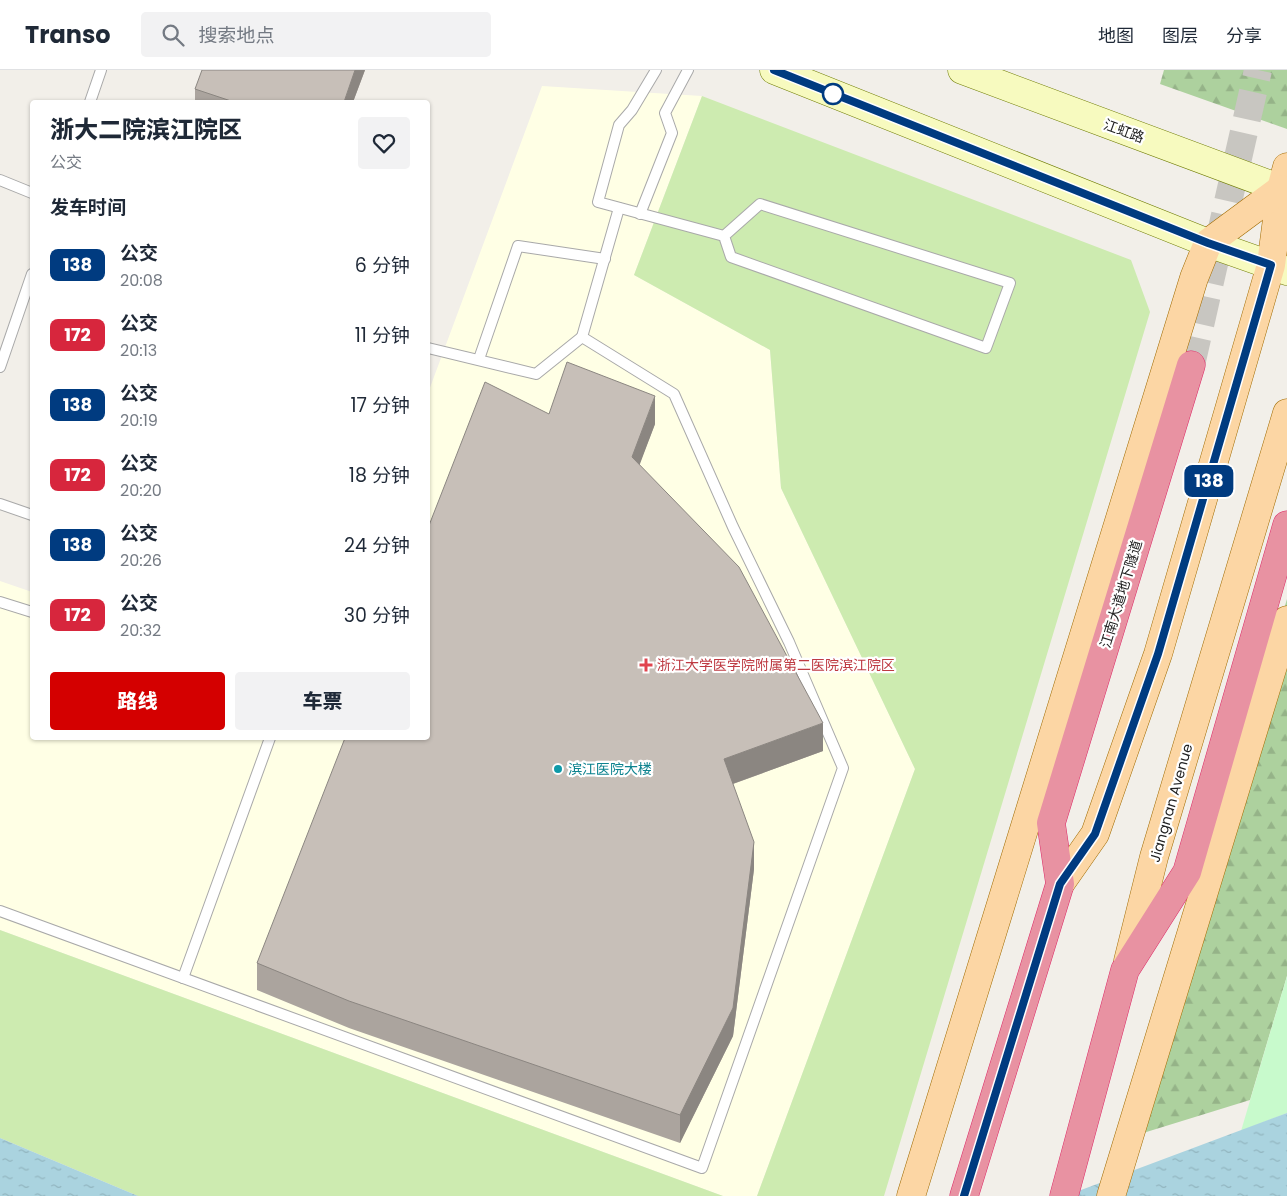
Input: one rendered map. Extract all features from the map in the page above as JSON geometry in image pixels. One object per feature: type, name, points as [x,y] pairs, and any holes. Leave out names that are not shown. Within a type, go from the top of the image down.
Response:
[{"type":"highway","name":"江南大道地下隧道","points":[[1060,884],[1052,823],[1191,365]]},
{"type":"highway","points":[[1125,970],[1187,872],[1287,525]]},
{"type":"highway","points":[[964,1196],[1060,884]]},
{"type":"highway","name":"Jiangnan Avenue","points":[[1064,1196],[1125,970]]},
{"type":"main road","points":[[774,70],[1208,243],[1279,268]]},
{"type":"main road","name":"江虹路","points":[[962,70],[1285,182]]},
{"type":"main road","points":[[911,1196],[1194,278],[1208,243],[1285,182]]},
{"type":"main road","points":[[1060,884],[1095,834],[1158,654],[1279,268],[1285,182]]},
{"type":"main road","name":"Jiangnan Avenue","points":[[1125,970],[1157,847],[1287,413]]},
{"type":"main road","points":[[1111,1196],[1287,620]]},
{"type":"lane","points":[[91,100],[101,70]]},
{"type":"lane","points":[[656,70],[632,110],[619,125],[598,202],[724,236]]},
{"type":"lane","points":[[640,214],[672,133],[665,113],[688,70]]},
{"type":"lane","points":[[0,180],[30,193]]},
{"type":"lane","points":[[760,204],[1010,283],[986,348],[731,257],[724,236],[760,204]]},
{"type":"lane","points":[[430,348],[536,374],[582,337],[619,208]]},
{"type":"lane","points":[[479,359],[518,246],[605,259]]},
{"type":"lane","points":[[0,367],[30,280]]},
{"type":"lane","points":[[0,911],[702,1168],[843,768],[789,642],[733,528],[674,394],[582,337]]},
{"type":"lane","points":[[0,504],[30,514]]},
{"type":"lane","points":[[0,602],[30,611]]},
{"type":"lane","points":[[183,978],[269,740]]},
{"type":"shaded area","name":"浙江大学医学院附属第二医院滨江院区","points":[[542,86],[702,96],[634,275],[770,350],[781,488],[915,769],[757,1196],[723,1196],[0,930],[0,581],[30,591],[30,740],[430,740],[430,388]]},
{"type":"green space","points":[[1164,70],[1287,70],[1287,129],[1160,84]]},
{"type":"green space","points":[[702,96],[1131,260],[1150,312],[884,1196],[757,1196],[915,769],[781,488],[770,350],[634,275]]},
{"type":"green space","points":[[1287,599],[1287,976],[1250,1100],[1127,1138]]},
{"type":"green space","points":[[0,930],[723,1196],[138,1196],[0,1138]]},
{"type":"green space","points":[[1287,976],[1287,1113],[1241,1131]]},
{"type":"water","points":[[1287,1113],[1287,1196],[1065,1196]]},
{"type":"water","points":[[0,1138],[138,1196],[0,1196]]},
{"type":"building","points":[[202,70],[355,70],[345,100],[228,100],[195,89]]},
{"type":"building","name":"滨江医院大楼","points":[[567,362],[655,396],[632,457],[739,567],[823,723],[724,759],[754,842],[733,1008],[680,1115],[349,1001],[257,963],[344,740],[430,740],[430,523],[485,382],[549,414]]},
{"type":"tunnel","points":[[1191,365],[1258,70]]},
{"type":"bus line","name":"138","points":[[774,70],[1208,243],[1271,265],[1158,654],[1095,834],[1060,884],[964,1196]]},
{"type":"place","name":"浙江大学医学院附属第二医院滨江院区","points":[[646,665]]},
{"type":"place","name":"滨江医院大楼","points":[[558,769]]}]
